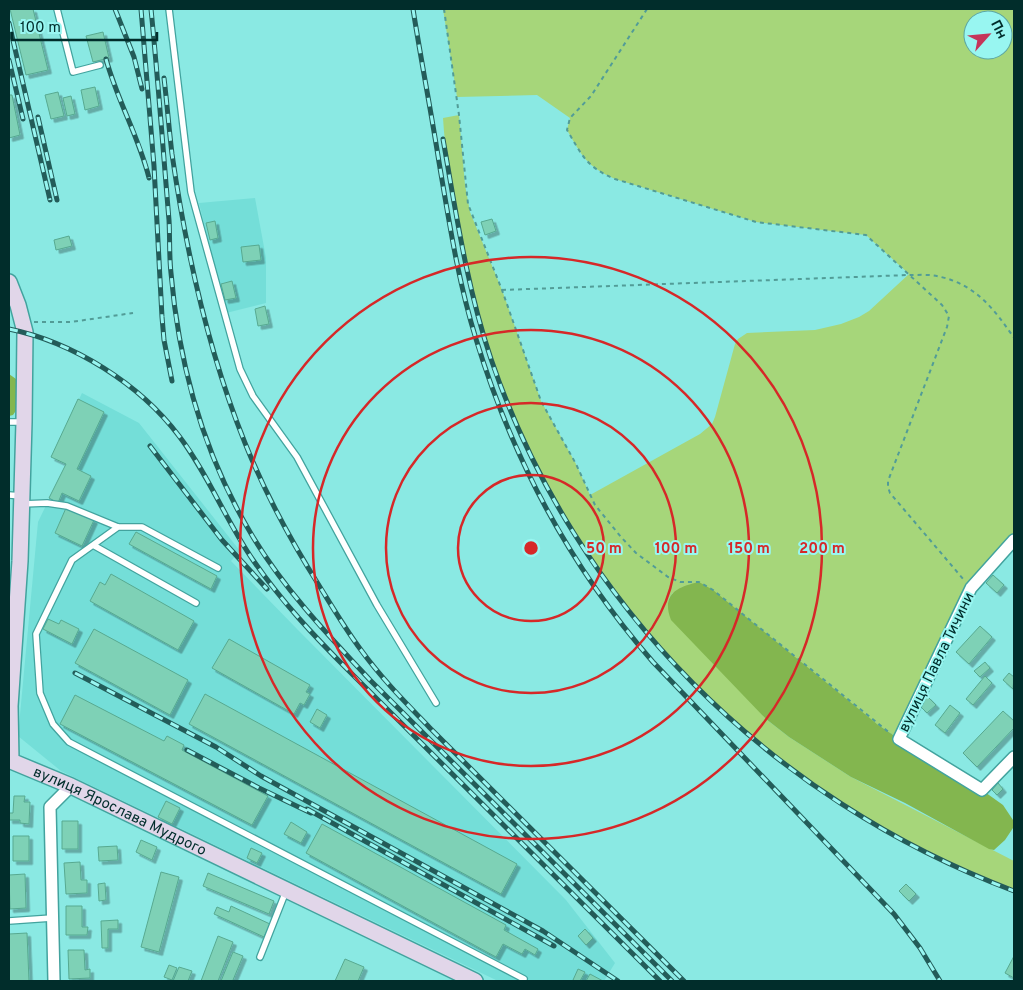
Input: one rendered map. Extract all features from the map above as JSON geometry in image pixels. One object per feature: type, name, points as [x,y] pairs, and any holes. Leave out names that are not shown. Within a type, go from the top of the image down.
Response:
[{"type":"street","name":"вулиця Ярослава Мудрого","points":[[9,282],[25,332],[24,422],[18,498],[20,561],[10,706],[10,761],[71,786],[474,981]]},
{"type":"street","name":"вулиця Павла Тичини","points":[[899,739],[971,588],[1014,540]]},
{"type":"street","points":[[899,739],[982,790],[1014,757]]},
{"type":"street","points":[[54,981],[50,807],[71,786]]},
{"type":"lane","points":[[57,9],[73,72],[100,65]]},
{"type":"lane","points":[[170,9],[191,192],[240,369],[253,396],[298,457],[377,605],[436,703]]},
{"type":"lane","points":[[9,422],[24,422]]},
{"type":"lane","points":[[18,498],[67,506],[118,527],[142,527],[218,568]]},
{"type":"lane","points":[[118,527],[72,560],[36,634],[40,693],[53,724],[69,742],[524,978]]},
{"type":"lane","points":[[93,545],[196,603]]},
{"type":"lane","points":[[260,957],[287,890]]},
{"type":"lane","points":[[9,921],[52,918]]},
{"type":"path","points":[[444,9],[459,115],[468,204],[502,290],[541,401],[576,464],[595,505],[636,553],[668,577],[680,582],[699,582],[713,590],[899,739]]},
{"type":"path","points":[[647,9],[591,96],[568,122],[567,130],[589,164],[599,172],[615,179],[756,222],[866,235],[942,305],[947,312],[949,321],[888,481],[888,487],[890,493],[971,588]]},
{"type":"path","points":[[502,290],[909,275],[940,276],[972,290],[995,311],[1014,338]]},
{"type":"path","points":[[23,322],[71,322],[133,313]]},
{"type":"shaded area","points":[[255,198],[266,258],[266,303],[226,313],[199,203]]},
{"type":"shaded area","points":[[82,393],[139,423],[240,551],[231,561],[566,900],[615,963],[604,981],[498,981],[61,771],[18,736],[38,522],[66,464],[51,457]]},
{"type":"green space","points":[[443,9],[1014,9],[1014,540],[971,588],[899,739],[673,593],[669,598],[668,605],[766,719],[789,737],[851,777],[1014,861],[1014,891],[924,852],[840,804],[764,748],[695,685],[633,615],[578,537],[532,453],[493,363],[481,328],[468,274],[450,181],[443,118],[459,115],[465,185],[470,212],[502,290],[541,401],[576,464],[590,495],[700,434],[712,424],[738,339],[747,333],[815,330],[841,324],[869,311],[909,274],[866,235],[756,222],[615,179],[597,170],[581,154],[567,130],[570,118],[537,95],[457,97]]},
{"type":"green space","points":[[9,374],[16,379],[21,403],[13,415],[9,416]]},
{"type":"green space","points":[[699,582],[713,590],[877,724],[1003,805],[1013,820],[1013,828],[1005,840],[994,850],[989,849],[905,803],[851,777],[789,737],[766,719],[671,620],[668,604],[673,593],[684,586]]},
{"type":"building","points":[[10,9],[33,9],[48,70],[26,75]]},
{"type":"building","points":[[103,32],[109,58],[93,62],[86,36]]},
{"type":"building","points":[[95,87],[99,106],[85,110],[81,90]]},
{"type":"building","points":[[58,92],[64,116],[51,119],[45,95]]},
{"type":"building","points":[[9,95],[12,95],[20,135],[9,138]]},
{"type":"building","points":[[71,96],[75,114],[67,116],[63,98]]},
{"type":"building","points":[[492,219],[496,231],[485,235],[481,222]]},
{"type":"building","points":[[215,221],[218,238],[210,240],[206,223]]},
{"type":"building","points":[[69,236],[72,246],[56,250],[54,240]]},
{"type":"building","points":[[259,245],[261,260],[243,262],[241,247]]},
{"type":"building","points":[[232,281],[236,298],[225,300],[221,284]]},
{"type":"building","points":[[265,306],[269,324],[258,326],[255,309]]},
{"type":"building","points":[[78,399],[104,412],[77,469],[91,476],[79,501],[62,493],[58,503],[49,498],[66,464],[51,457]]},
{"type":"building","points":[[66,508],[94,520],[82,546],[55,533]]},
{"type":"building","points":[[136,532],[217,576],[211,589],[129,544]]},
{"type":"building","points":[[111,574],[194,621],[178,650],[90,601],[100,582],[105,585]]},
{"type":"building","points":[[993,575],[1004,585],[997,593],[986,583]]},
{"type":"building","points":[[48,619],[59,624],[61,620],[79,629],[72,644],[43,629]]},
{"type":"building","points":[[980,626],[992,637],[969,664],[956,652]]},
{"type":"building","points":[[94,629],[188,680],[170,715],[75,663]]},
{"type":"building","points":[[229,639],[310,685],[306,692],[310,694],[304,705],[300,703],[294,714],[212,668]]},
{"type":"building","points":[[985,662],[990,668],[980,677],[974,671]]},
{"type":"building","points":[[1009,673],[1014,677],[1013,689],[1003,680]]},
{"type":"building","points":[[985,676],[992,683],[973,705],[966,699]]},
{"type":"building","points":[[205,694],[517,864],[501,894],[189,724]]},
{"type":"building","points":[[75,695],[164,741],[167,736],[184,745],[182,750],[268,796],[252,825],[60,724]]},
{"type":"building","points":[[927,696],[936,705],[927,713],[921,707],[923,705],[920,702]]},
{"type":"building","points":[[950,705],[960,713],[945,733],[935,725]]},
{"type":"building","points":[[317,709],[327,715],[320,728],[310,722]]},
{"type":"building","points":[[1003,711],[1014,721],[1014,728],[977,767],[963,753]]},
{"type":"building","points":[[998,783],[1003,789],[997,795],[992,790]]},
{"type":"building","points":[[14,796],[25,796],[24,802],[30,802],[29,824],[20,823],[20,820],[9,820],[9,813],[13,813]]},
{"type":"building","points":[[166,801],[180,808],[172,824],[158,817]]},
{"type":"building","points":[[62,821],[78,821],[78,849],[62,849]]},
{"type":"building","points":[[291,822],[307,832],[301,843],[284,834]]},
{"type":"building","points":[[322,824],[506,925],[504,930],[538,949],[535,955],[525,949],[522,954],[503,944],[496,957],[306,853]]},
{"type":"building","points":[[13,836],[29,836],[29,861],[13,861]]},
{"type":"building","points":[[141,840],[157,847],[152,860],[136,852]]},
{"type":"building","points":[[117,846],[118,860],[99,861],[98,847]]},
{"type":"building","points":[[251,848],[262,853],[257,863],[247,858]]},
{"type":"building","points":[[80,862],[81,880],[87,880],[87,893],[66,894],[64,863]]},
{"type":"building","points":[[161,872],[179,877],[159,952],[141,947]]},
{"type":"building","points":[[208,873],[274,901],[269,914],[203,886]]},
{"type":"building","points":[[25,874],[26,908],[10,909],[9,875]]},
{"type":"building","points":[[105,883],[106,900],[99,901],[98,884]]},
{"type":"building","points":[[906,884],[916,894],[909,901],[899,891]]},
{"type":"building","points":[[66,906],[82,906],[82,927],[88,927],[87,935],[66,935]]},
{"type":"building","points":[[231,906],[270,924],[264,937],[214,914],[217,907],[229,912]]},
{"type":"building","points":[[118,920],[118,929],[108,929],[108,948],[102,948],[101,921]]},
{"type":"building","points":[[585,929],[593,938],[586,945],[578,936]]},
{"type":"building","points":[[27,933],[29,981],[9,981],[9,934]]},
{"type":"building","points":[[218,936],[233,942],[218,981],[201,981]]},
{"type":"building","points":[[68,950],[84,950],[85,970],[90,969],[90,978],[69,979]]},
{"type":"building","points":[[233,952],[243,956],[233,980],[235,981],[221,981]]},
{"type":"building","points":[[1014,956],[1014,978],[1005,973]]},
{"type":"building","points":[[345,959],[364,967],[358,981],[335,981]]},
{"type":"building","points":[[169,965],[177,968],[172,980],[164,977]]},
{"type":"building","points":[[179,967],[192,971],[188,981],[173,981]]},
{"type":"building","points":[[578,969],[585,972],[580,981],[575,981],[573,980]]},
{"type":"building","points":[[590,974],[603,981],[586,981]]},
{"type":"railway","points":[[115,9],[134,57],[142,89]]},
{"type":"railway","points":[[141,9],[154,166],[162,317],[164,340],[172,381]]},
{"type":"railway","points":[[151,9],[169,220],[170,266],[180,343],[197,410],[208,443],[236,506],[265,557],[293,594],[338,646],[672,981]]},
{"type":"railway","points":[[413,9],[450,229],[470,317],[507,426],[547,510],[570,550],[596,589],[653,662],[894,914],[920,948],[940,981]]},
{"type":"railway","points":[[9,23],[50,200]]},
{"type":"railway","points":[[106,59],[140,148],[149,178]]},
{"type":"railway","points":[[9,60],[23,119]]},
{"type":"railway","points":[[164,78],[172,154],[184,227],[209,337],[245,443],[270,498],[299,552],[350,635],[395,691],[684,981]]},
{"type":"railway","points":[[38,117],[57,200]]},
{"type":"railway","points":[[443,139],[469,278],[491,359],[528,449],[574,534],[630,612],[693,684],[764,748],[842,804],[925,852],[1014,891]]},
{"type":"railway","points":[[9,329],[33,335],[81,355],[125,383],[163,417],[189,451],[253,560],[299,618],[324,646],[660,981]]},
{"type":"railway","points":[[150,446],[222,540],[267,589]]},
{"type":"railway","points":[[75,673],[216,747],[261,776],[543,931],[618,981]]},
{"type":"railway","points":[[187,750],[311,813]]},
{"type":"railway","points":[[307,809],[554,946]]}]
